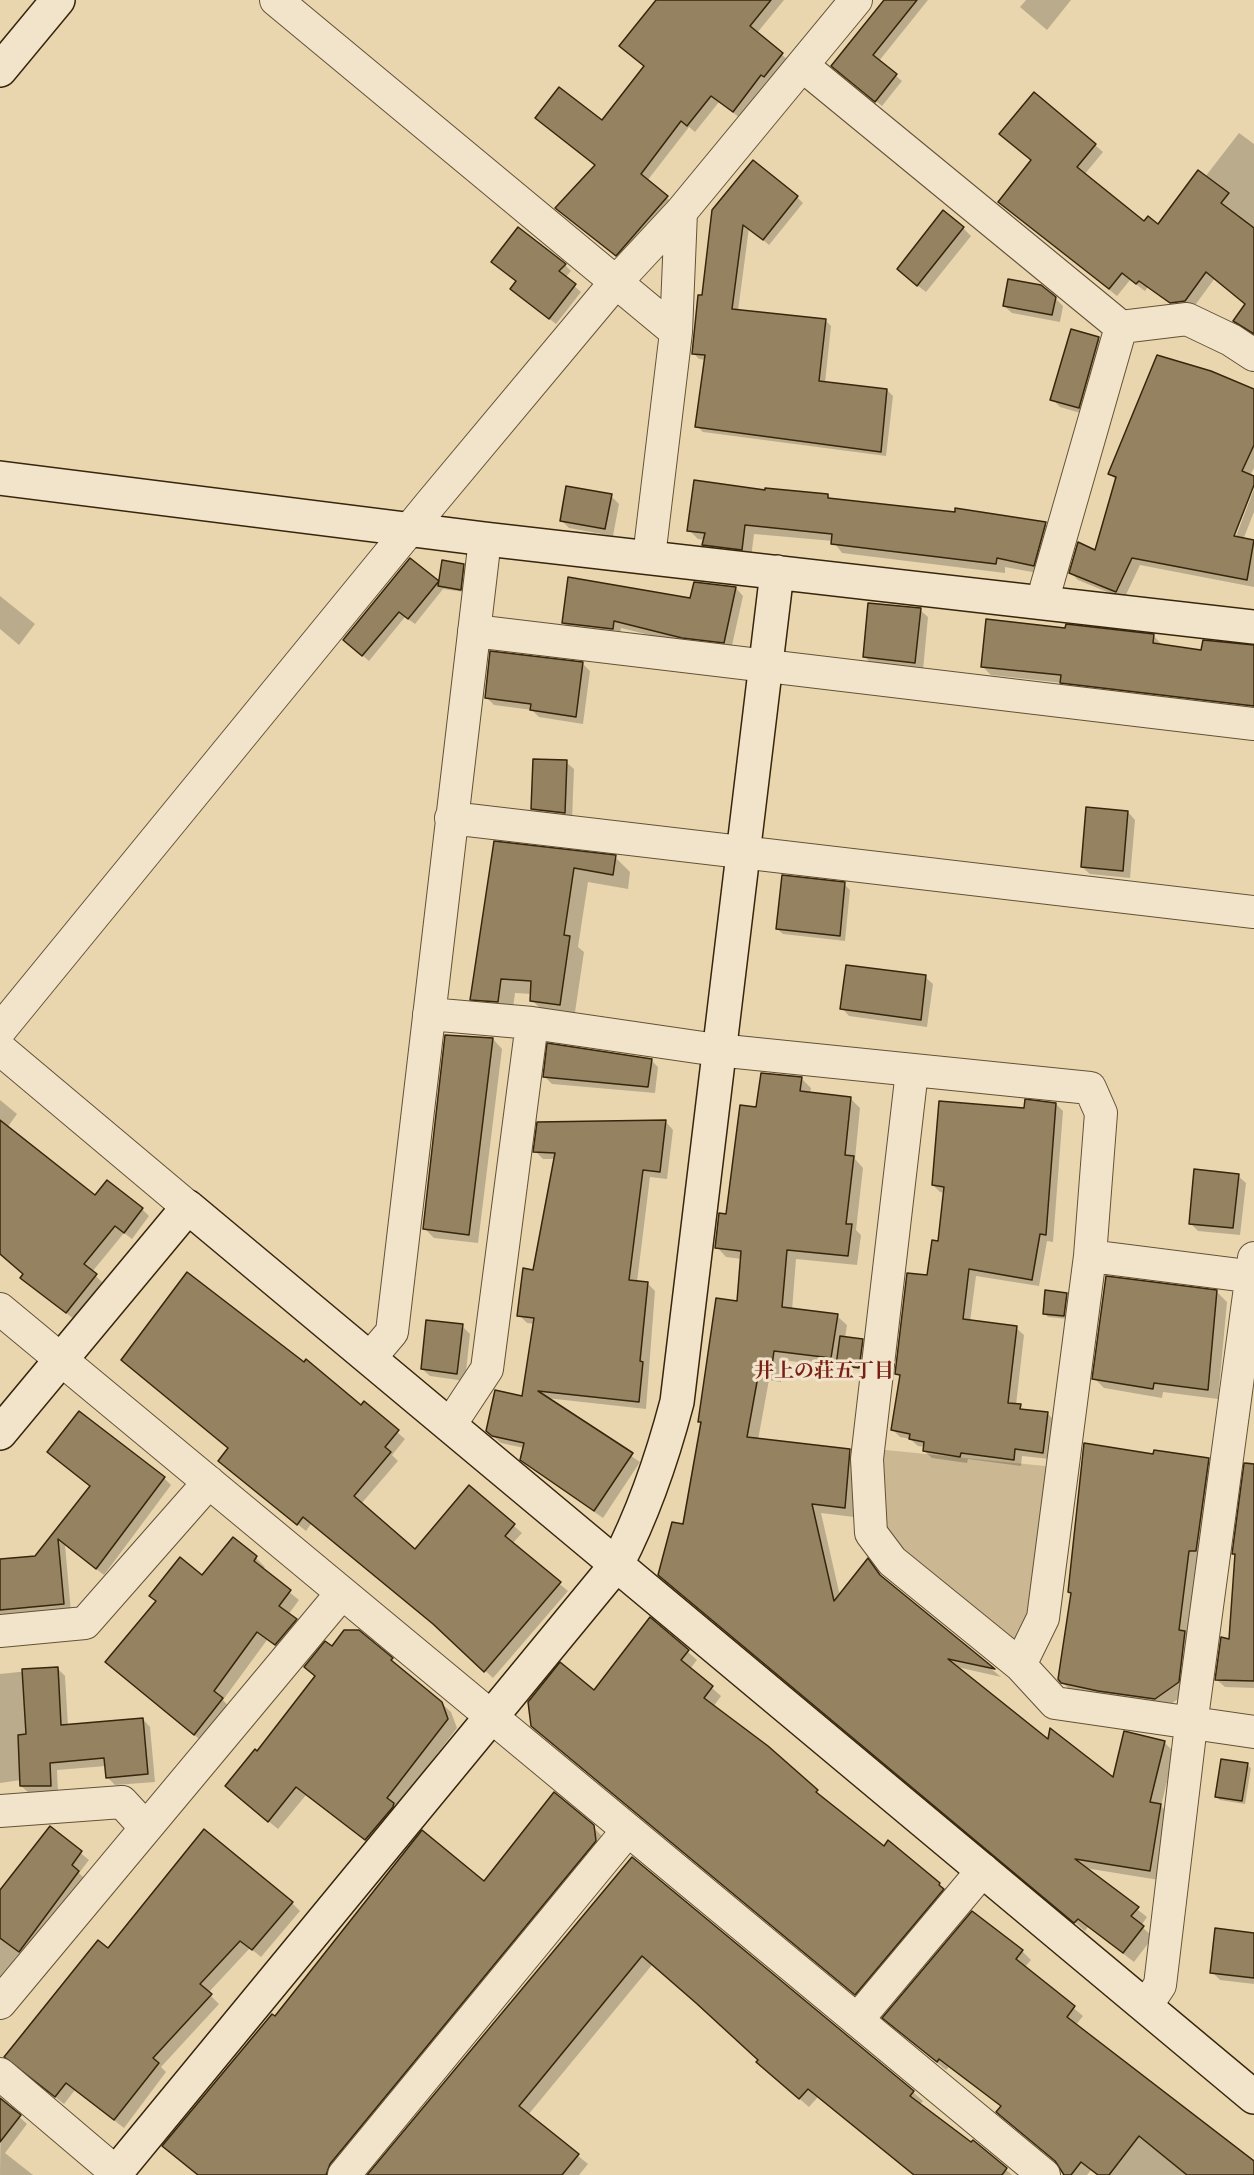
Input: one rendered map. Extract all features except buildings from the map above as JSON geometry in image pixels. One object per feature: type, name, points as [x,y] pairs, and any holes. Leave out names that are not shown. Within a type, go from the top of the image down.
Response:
[{"type":"street","points":[[0,70],[58,0]]},
{"type":"street","points":[[276,0],[676,332]]},
{"type":"street","points":[[0,1029],[189,796],[615,283],[681,212],[856,0]]},
{"type":"street","points":[[803,66],[1121,327],[1187,319],[1232,340],[1254,355]]},
{"type":"street","points":[[649,557],[676,332],[681,212]]},
{"type":"street","points":[[1042,602],[1121,327]]},
{"type":"street","points":[[0,478],[485,539],[1254,627]]},
{"type":"street","points":[[370,1358],[392,1332],[485,539]]},
{"type":"street","points":[[0,2074],[116,2174],[617,1564],[635,1530],[659,1468],[677,1402],[717,1050],[777,572]]},
{"type":"street","points":[[474,631],[1254,724]]},
{"type":"street","points":[[451,818],[1254,912]]},
{"type":"street","points":[[429,1014],[532,1023],[717,1050],[1090,1088],[1101,1113],[1090,1256],[1043,1618],[1020,1665]]},
{"type":"street","points":[[450,1425],[487,1369],[532,1023]]},
{"type":"street","points":[[0,1049],[1254,2097]]},
{"type":"street","points":[[912,1071],[867,1459],[871,1533],[892,1561],[1020,1665],[1055,1703],[1191,1725],[1254,1732]]},
{"type":"street","points":[[0,1432],[188,1207]]},
{"type":"street","points":[[1090,1256],[1253,1270],[1191,1725],[1160,1985],[1146,2006]]},
{"type":"street","points":[[0,1309],[1044,2175]]},
{"type":"street","points":[[0,1631],[85,1623],[209,1482]]},
{"type":"street","points":[[0,2003],[342,1593]]},
{"type":"street","points":[[0,1811],[122,1802],[146,1828]]},
{"type":"street","points":[[344,2175],[628,1830]]},
{"type":"street","points":[[857,2020],[983,1870]]},
{"type":"shaded area","points":[[876,1449],[1055,1467],[1036,1615],[1015,1654],[899,1556],[879,1527]]},
{"type":"district","name":"井上の荘五丁目","points":[[824,1372]]}]
